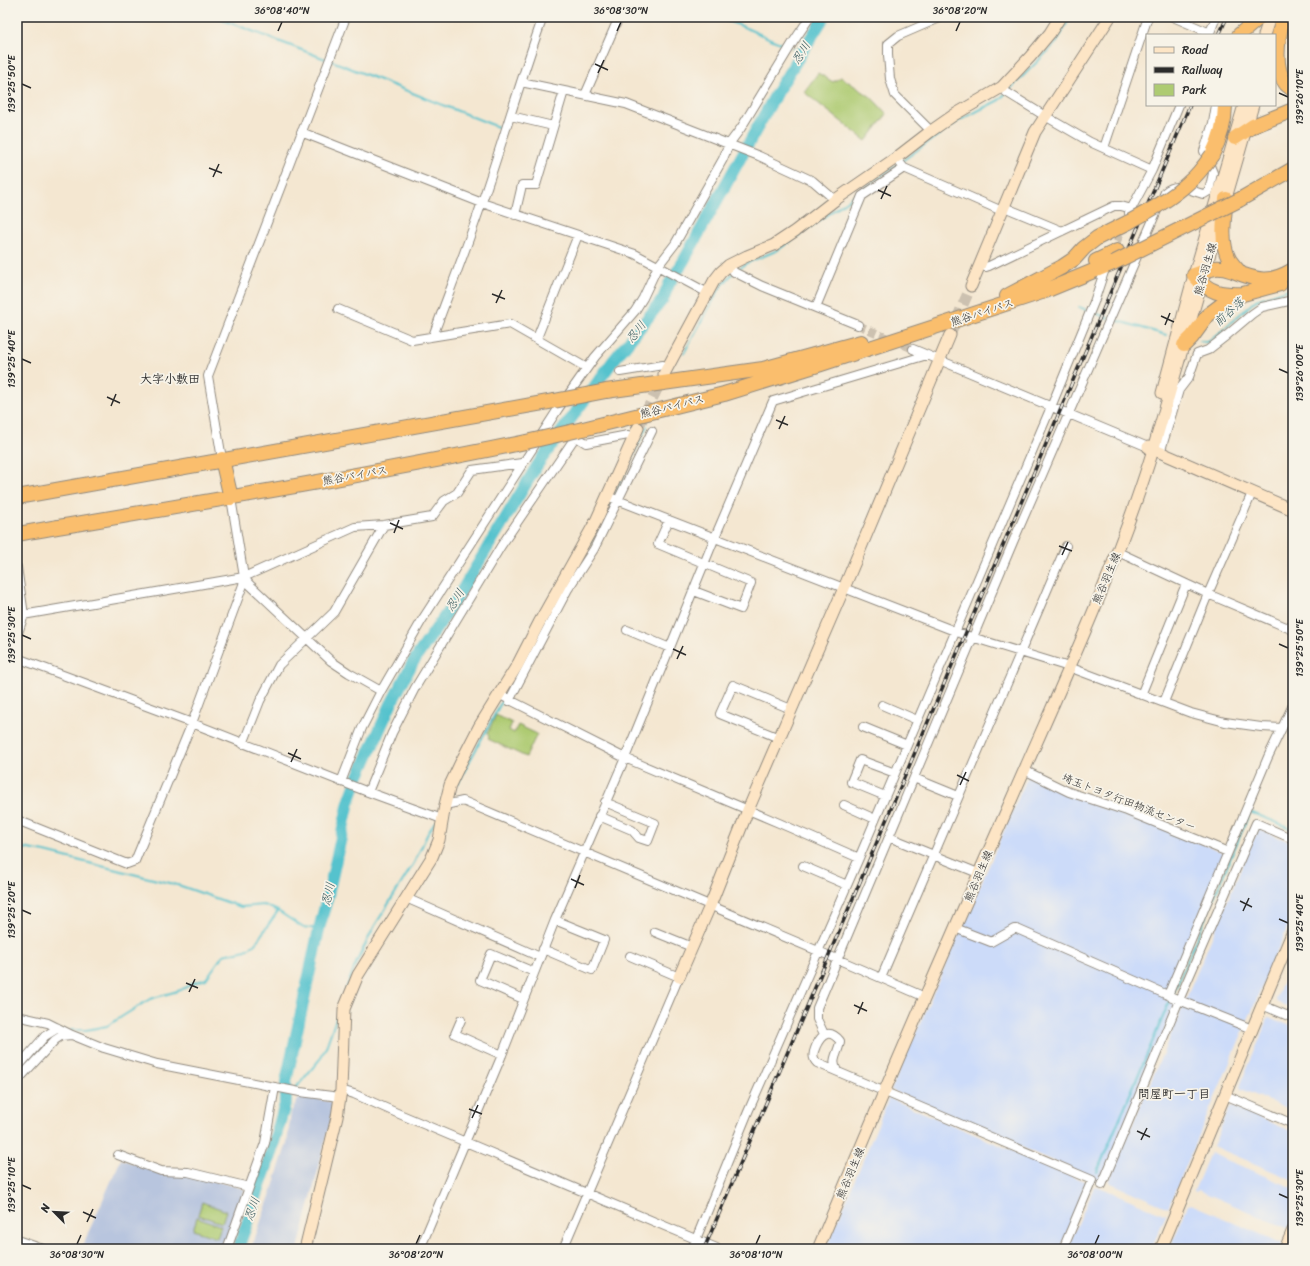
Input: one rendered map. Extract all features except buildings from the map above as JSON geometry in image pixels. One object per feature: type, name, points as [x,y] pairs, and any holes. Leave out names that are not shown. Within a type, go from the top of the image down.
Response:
[{"type":"highway","points":[[1240,34],[1260,17]]},
{"type":"highway","points":[[1283,17],[1280,28],[1277,57],[1280,72],[1286,84],[1293,90]]},
{"type":"highway","points":[[1007,296],[1062,267],[1074,259],[1084,248],[1097,238],[1130,215],[1152,209],[1188,184],[1212,155],[1223,128],[1224,106]]},
{"type":"highway","points":[[1240,135],[1253,126],[1293,110]]},
{"type":"highway","name":"熊谷バイパス","points":[[1236,196],[1293,159]]},
{"type":"highway","name":"熊谷バイパス","points":[[17,534],[231,498],[442,460],[583,429],[724,394],[1045,291],[1111,262],[1236,196],[1293,169]]},
{"type":"highway","points":[[1236,196],[1224,234],[1225,247],[1229,258],[1241,274]]},
{"type":"highway","name":"熊谷バイパス","points":[[17,497],[606,391],[763,369],[884,335],[1111,262]]},
{"type":"highway","points":[[1243,294],[1225,295],[1215,292],[1200,276],[1215,268],[1223,268],[1251,278],[1269,280],[1282,276],[1293,270]]},
{"type":"highway","points":[[1184,345],[1192,337],[1208,315],[1220,306],[1243,294],[1293,279]]},
{"type":"highway","points":[[222,459],[231,498]]},
{"type":"street","points":[[222,459],[208,376],[346,17]]},
{"type":"street","points":[[433,336],[482,203],[511,116],[528,58],[543,17]]},
{"type":"street","points":[[585,95],[619,17]]},
{"type":"street","points":[[341,782],[362,728],[380,691],[422,620],[522,463],[587,368],[643,298],[731,144],[810,17]]},
{"type":"street","points":[[931,131],[895,96],[890,79],[888,44],[898,36],[942,17]]},
{"type":"street","points":[[816,307],[862,196],[900,163],[931,131],[954,115],[1002,87],[1030,58],[1050,33],[1060,17]]},
{"type":"street","points":[[971,286],[1035,132],[1044,116],[1110,17]]},
{"type":"street","points":[[1104,148],[1148,17]]},
{"type":"street","points":[[1173,17],[1209,34],[1216,17]]},
{"type":"street","points":[[1233,34],[1251,17]]},
{"type":"street","points":[[1264,34],[1270,17]]},
{"type":"street","points":[[1273,34],[1278,17]]},
{"type":"street","points":[[521,82],[626,104],[731,144],[813,181],[836,200]]},
{"type":"street","points":[[1002,87],[1006,92],[1044,116],[1090,142],[1152,170]]},
{"type":"street","points":[[515,215],[522,185],[536,185],[564,91]]},
{"type":"street","points":[[980,266],[989,266],[1114,206],[1121,206],[1130,215],[1152,170],[1179,106]]},
{"type":"street","points":[[824,1034],[817,1019],[817,1008],[974,638],[1013,542],[1165,192],[1176,186],[1204,194],[1209,191],[1213,173],[1204,151],[1213,124],[1216,106]]},
{"type":"street","name":"熊谷羽生線","points":[[818,1249],[884,1091],[1118,552],[1135,502],[1137,488],[1154,450],[1184,345],[1200,276],[1236,196],[1240,135],[1244,106]]},
{"type":"street","name":"熊谷羽生線","points":[[1154,450],[1200,276],[1240,135],[1253,106]]},
{"type":"street","points":[[511,116],[553,126]]},
{"type":"street","points":[[301,132],[482,203],[635,254],[708,293]]},
{"type":"street","points":[[900,163],[1003,209],[1062,231]]},
{"type":"street","points":[[666,371],[721,272],[731,268],[746,256],[774,245],[836,200],[900,163]]},
{"type":"street","points":[[537,338],[578,235]]},
{"type":"street","points":[[692,1249],[748,1112],[859,858],[1051,407],[1111,262]]},
{"type":"street","points":[[731,268],[762,286],[858,325]]},
{"type":"street","points":[[1154,450],[1179,390],[1189,377],[1197,354],[1208,350],[1262,307],[1293,300]]},
{"type":"street","points":[[338,309],[412,340],[510,324],[537,338],[587,368]]},
{"type":"street","points":[[563,1249],[710,906],[748,810],[844,588],[950,335]]},
{"type":"street","points":[[913,349],[1293,510]]},
{"type":"street","points":[[420,1249],[466,1143],[555,920],[625,758],[773,401],[927,355]]},
{"type":"street","points":[[620,372],[663,365],[666,371]]},
{"type":"street","points":[[305,1249],[332,1140],[340,1094],[344,1009],[358,975],[432,858],[439,840],[442,818],[450,786],[478,727],[504,698],[518,664],[538,623],[596,521],[612,498],[652,431]]},
{"type":"street","points":[[612,498],[635,433]]},
{"type":"street","points":[[368,792],[392,733],[415,688],[501,546],[574,439],[578,438],[586,443],[635,433]]},
{"type":"street","points":[[21,616],[244,577],[355,527],[384,525],[432,518],[444,501],[457,493],[472,470],[522,463]]},
{"type":"street","points":[[1164,702],[1208,594],[1252,493]]},
{"type":"street","points":[[17,820],[127,864],[135,861],[192,723],[243,585],[244,577],[231,498]]},
{"type":"street","points":[[612,498],[955,631],[1069,667],[1191,713],[1225,722],[1261,727],[1282,728]]},
{"type":"street","points":[[668,520],[658,544],[751,583],[741,609],[694,591]]},
{"type":"street","points":[[243,744],[260,701],[279,665],[334,612],[384,525]]},
{"type":"street","points":[[881,978],[1066,546]]},
{"type":"street","points":[[1118,552],[1208,594],[1293,630]]},
{"type":"street","points":[[17,568],[21,616],[17,636]]},
{"type":"street","points":[[244,577],[249,584],[331,661],[380,691]]},
{"type":"street","points":[[1141,695],[1186,584]]},
{"type":"street","points":[[628,630],[670,648]]},
{"type":"street","points":[[17,658],[192,723],[341,782],[442,818]]},
{"type":"street","points":[[779,738],[720,714],[734,685],[791,709]]},
{"type":"street","points":[[504,698],[625,758],[859,858]]},
{"type":"street","points":[[882,705],[917,720]]},
{"type":"street","points":[[1168,995],[1268,757],[1293,705]]},
{"type":"street","points":[[862,727],[907,745]]},
{"type":"street","points":[[885,796],[851,782],[860,760],[895,773]]},
{"type":"street","name":"埼玉トヨタ行田物流センター","points":[[1024,770],[1069,792],[1127,811],[1228,852]]},
{"type":"street","points":[[914,778],[958,796]]},
{"type":"street","points":[[445,805],[463,801],[925,997]]},
{"type":"street","points":[[599,816],[632,830],[639,838],[648,841],[655,823],[605,802]]},
{"type":"street","points":[[844,805],[875,819]]},
{"type":"street","points":[[1102,1185],[1179,1000],[1256,823],[1293,839]]},
{"type":"street","points":[[889,837],[978,873]]},
{"type":"street","points":[[803,866],[847,885]]},
{"type":"street","points":[[406,898],[542,953],[592,970],[604,940],[555,920]]},
{"type":"street","points":[[955,928],[991,942],[1014,929],[1017,930],[1179,1000],[1252,1029]]},
{"type":"street","points":[[1161,1249],[1293,931]]},
{"type":"street","points":[[655,932],[692,947]]},
{"type":"street","points":[[523,999],[480,980],[491,954],[534,972]]},
{"type":"street","points":[[630,956],[679,977]]},
{"type":"street","points":[[1262,1005],[1293,1018]]},
{"type":"street","points":[[17,1016],[48,1023],[104,1048],[157,1064],[300,1092],[354,1094],[466,1143],[719,1249]]},
{"type":"street","points":[[461,1020],[455,1034],[502,1054]]},
{"type":"street","points":[[17,1068],[45,1036],[58,1028]]},
{"type":"street","points":[[838,1071],[834,1066],[834,1060],[840,1047],[840,1041],[836,1036],[824,1034],[820,1038],[813,1053],[814,1059],[818,1063],[1092,1180],[1063,1249]]},
{"type":"street","points":[[17,1081],[55,1040],[61,1036],[84,1035]]},
{"type":"street","points":[[227,1249],[265,1143],[277,1088]]},
{"type":"street","points":[[1225,1095],[1293,1124]]},
{"type":"street","points":[[118,1155],[161,1170],[188,1172],[249,1187]]},
{"type":"street","points":[[1285,1249],[1293,1230]]},
{"type":"street","points":[[17,1240],[43,1249]]},
{"type":"shaded area","points":[[1028,776],[1070,796],[1117,813],[1130,815],[1225,853],[1166,995],[1178,1000],[1103,1177],[1096,1180],[891,1090]]},
{"type":"shaded area","points":[[1258,829],[1293,843],[1293,914],[1168,1208],[1111,1183],[1109,1180]]},
{"type":"shaded area","points":[[1293,958],[1293,1009],[1277,1002],[1276,999]]},
{"type":"shaded area","points":[[1269,1017],[1293,1027],[1293,1111],[1241,1089],[1240,1086]]},
{"type":"shaded area","points":[[301,1095],[335,1103],[298,1249],[251,1249],[287,1143],[291,1112]]},
{"type":"shaded area","points":[[889,1098],[1088,1183],[1060,1249],[826,1249]]},
{"type":"shaded area","points":[[1233,1106],[1293,1132],[1293,1180],[1213,1146],[1230,1107]]},
{"type":"shaded area","points":[[1210,1153],[1293,1188],[1293,1219],[1290,1227],[1287,1228],[1198,1190],[1196,1192],[1194,1191]]},
{"type":"shaded area","points":[[121,1159],[155,1171],[181,1176],[188,1174],[245,1189],[223,1249],[81,1249]]},
{"type":"shaded area","points":[[1097,1186],[1166,1215],[1151,1249],[1067,1249],[1094,1187]]},
{"type":"shaded area","points":[[1191,1204],[1281,1243],[1281,1249],[1182,1249],[1172,1244],[1188,1205]]},
{"type":"green space","points":[[818,73],[833,82],[841,77],[871,97],[887,114],[866,141],[804,92]]},
{"type":"green space","points":[[496,715],[512,723],[509,730],[514,733],[518,725],[537,734],[526,757],[488,739],[489,736],[487,734]]},
{"type":"green space","points":[[202,1202],[226,1211],[222,1223],[198,1215]]},
{"type":"green space","points":[[197,1217],[221,1226],[217,1238],[193,1230]]},
{"type":"waterway","points":[[215,17],[328,60]]},
{"type":"waterway","points":[[716,17],[739,25],[789,47]]},
{"type":"waterway","name":"忍川","points":[[238,1249],[267,1166],[286,1101],[286,1082],[319,929],[349,802],[357,780],[391,704],[413,662],[456,600],[538,464],[613,361],[663,299],[669,284],[683,262],[777,92],[824,17]]},
{"type":"waterway","points":[[1008,91],[1057,42],[1070,17]]},
{"type":"waterway","points":[[793,49],[802,53]]},
{"type":"waterway","points":[[332,61],[498,127]]},
{"type":"waterway","points":[[902,161],[958,121],[999,100],[1005,94]]},
{"type":"waterway","points":[[735,271],[747,263],[778,250],[898,164]]},
{"type":"waterway","points":[[684,353],[720,288],[732,274]]},
{"type":"waterway","name":"前谷落","points":[[1200,341],[1207,342],[1217,335],[1256,300],[1293,288]]},
{"type":"waterway","name":"前谷落","points":[[1079,307],[1089,311]]},
{"type":"waterway","name":"前谷落","points":[[1093,312],[1108,318]]},
{"type":"waterway","name":"前谷落","points":[[1112,319],[1166,335]]},
{"type":"waterway","points":[[614,496],[647,426]]},
{"type":"waterway","points":[[570,578],[604,519],[613,500]]},
{"type":"waterway","points":[[541,631],[549,617]]},
{"type":"waterway","points":[[458,783],[503,699]]},
{"type":"waterway","points":[[1173,994],[1250,812],[1293,829]]},
{"type":"waterway","points":[[346,989],[356,963],[374,927],[414,863],[428,833],[435,822]]},
{"type":"waterway","points":[[17,847],[45,852],[181,886],[241,907],[264,905],[278,911],[302,927],[319,929]]},
{"type":"waterway","points":[[71,1030],[86,1030],[107,1026],[150,999],[181,990],[193,983],[206,979],[223,955],[246,950],[255,944],[278,911]]},
{"type":"waterway","points":[[1097,1172],[1171,998]]},
{"type":"waterway","points":[[295,1089],[320,1059],[326,1047],[339,1010]]},
{"type":"waterway","points":[[17,1075],[56,1034]]},
{"type":"waterway","name":"忍川","points":[[286,1101],[292,1092]]},
{"type":"tunnel","points":[[1112,253],[1124,225]]},
{"type":"tunnel","points":[[950,335],[971,286]]},
{"type":"tunnel","points":[[858,325],[913,349]]},
{"type":"tunnel","points":[[638,428],[662,379]]},
{"type":"railway","points":[[1219,34],[1227,17]]},
{"type":"railway","points":[[704,1249],[1190,106]]},
{"type":"district","name":"大字小敷田","points":[[170,379]]},
{"type":"district","name":"問屋町一丁目","points":[[1174,1094]]}]
